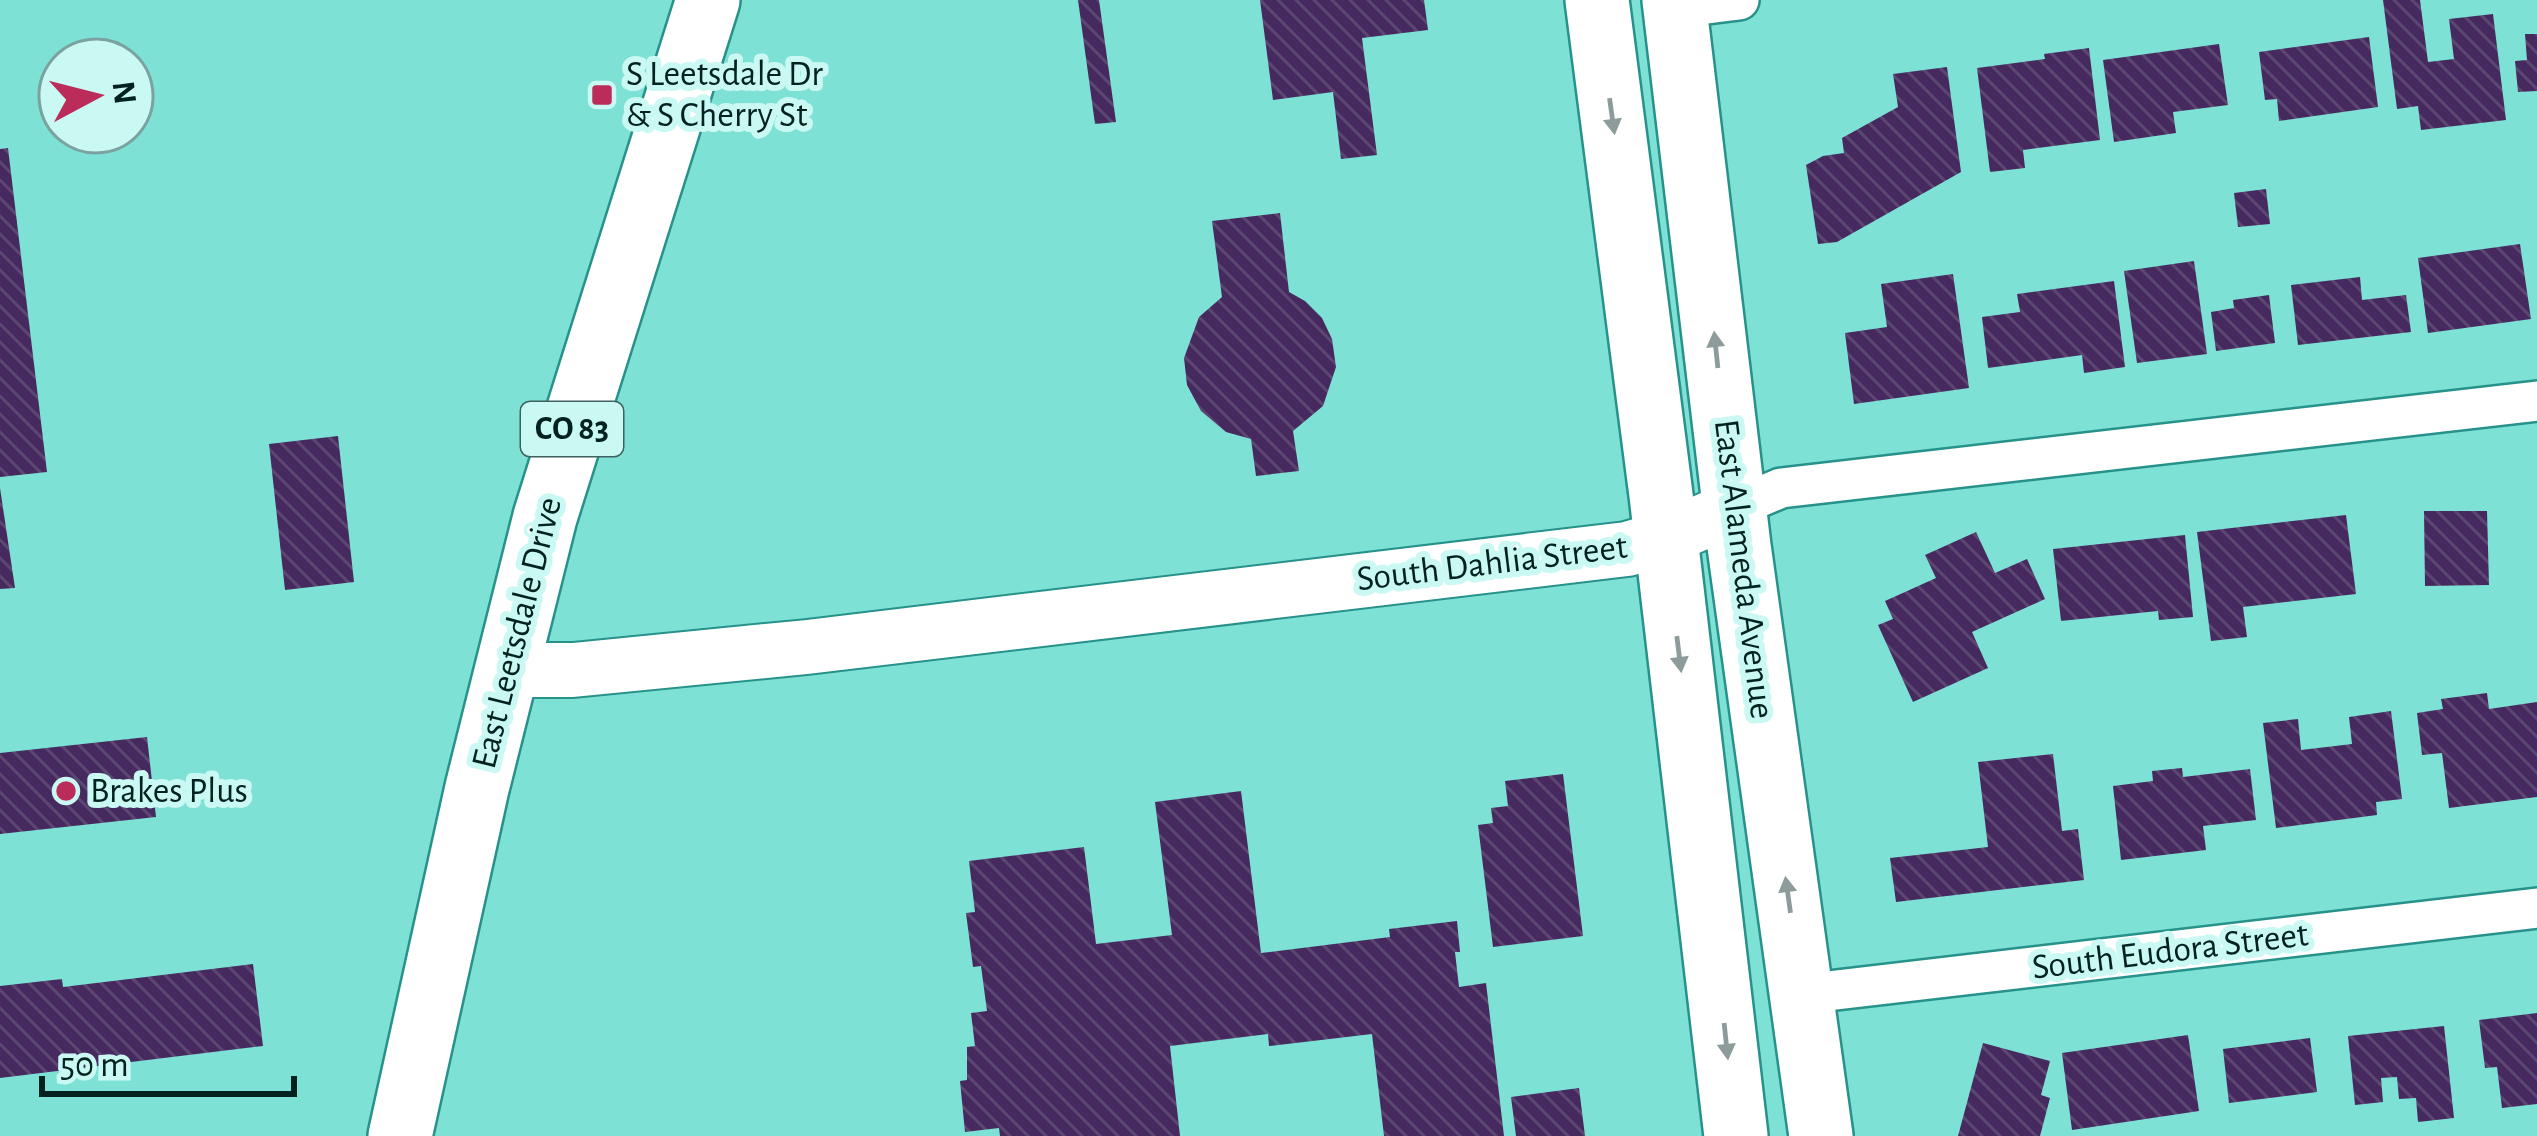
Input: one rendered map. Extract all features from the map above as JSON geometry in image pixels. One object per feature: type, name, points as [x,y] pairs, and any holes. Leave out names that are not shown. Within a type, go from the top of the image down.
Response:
[{"type":"main road","name":"East Leetsdale Drive","points":[[400,1136],[458,872],[545,517],[708,0]]},
{"type":"main road","name":"East Alameda Avenue","points":[[1597,0],[1736,1136]]},
{"type":"main road","name":"East Alameda Avenue","points":[[1675,4],[1734,508],[1821,1136]]},
{"type":"street","points":[[1675,4],[1739,0]]},
{"type":"street","name":"South Dahlia Street","points":[[508,670],[573,670],[806,647],[1627,550],[1780,488],[2537,401]]},
{"type":"street","name":"South Eudora Street","points":[[1802,994],[2537,908]]},
{"type":"building","points":[[1078,0],[1099,0],[1116,122],[1095,124]]},
{"type":"building","points":[[1260,0],[1424,0],[1428,30],[1362,38],[1377,155],[1341,159],[1333,92],[1273,100]]},
{"type":"building","points":[[2383,0],[2420,0],[2428,62],[2454,59],[2449,19],[2493,14],[2506,120],[2421,130],[2418,106],[2397,109]]},
{"type":"building","points":[[2525,34],[2537,34],[2537,91],[2518,92],[2515,61],[2527,60]]},
{"type":"building","points":[[2369,37],[2378,107],[2279,121],[2277,99],[2265,100],[2259,52]]},
{"type":"building","points":[[2219,44],[2228,105],[2173,112],[2176,133],[2114,142],[2103,60]]},
{"type":"building","points":[[2089,48],[2100,140],[2023,150],[2025,168],[1990,172],[1977,68]]},
{"type":"building","points":[[1947,67],[1961,172],[1837,242],[1818,244],[1806,165],[1844,153],[1842,138],[1898,107],[1893,74]]},
{"type":"building","points":[[8,148],[47,472],[0,477],[0,149]]},
{"type":"building","points":[[2266,189],[2270,224],[2238,227],[2234,193]]},
{"type":"building","points":[[1280,213],[1289,292],[1322,318],[1332,339],[1336,367],[1323,406],[1293,431],[1299,471],[1256,476],[1251,439],[1226,432],[1201,411],[1187,385],[1184,358],[1199,317],[1222,297],[1212,221]]},
{"type":"building","points":[[2520,244],[2531,319],[2428,333],[2418,258]]},
{"type":"building","points":[[2194,261],[2207,354],[2137,363],[2124,271]]},
{"type":"building","points":[[1953,274],[1969,388],[1854,404],[1845,333],[1887,327],[1881,284]]},
{"type":"building","points":[[2360,277],[2362,300],[2406,295],[2411,332],[2298,345],[2291,285]]},
{"type":"building","points":[[2114,281],[2125,367],[2084,373],[2082,355],[1988,368],[1982,317],[2020,312],[2017,294]]},
{"type":"building","points":[[2269,295],[2275,343],[2216,351],[2211,312],[2234,308],[2233,300]]},
{"type":"building","points":[[338,436],[354,582],[285,590],[269,444]]},
{"type":"building","points":[[0,488],[15,588],[0,589]]},
{"type":"building","points":[[2424,511],[2487,511],[2489,585],[2425,586]]},
{"type":"building","points":[[2346,515],[2356,594],[2243,607],[2247,637],[2211,641],[2197,532]]},
{"type":"building","points":[[1976,532],[1995,573],[2027,559],[2045,599],[1972,632],[1988,668],[1913,702],[1878,625],[1893,619],[1885,601],[1936,578],[1925,555]]},
{"type":"building","points":[[2185,535],[2193,617],[2159,620],[2158,611],[2061,621],[2053,549]]},
{"type":"building","points":[[2487,693],[2489,709],[2537,702],[2537,797],[2449,808],[2442,753],[2422,755],[2417,713],[2443,709],[2441,699]]},
{"type":"building","points":[[2391,711],[2402,799],[2376,802],[2377,815],[2276,828],[2263,723],[2298,719],[2301,750],[2352,744],[2349,717]]},
{"type":"building","points":[[147,737],[156,817],[0,834],[0,753]]},
{"type":"building","points":[[2053,754],[2062,831],[2078,829],[2084,880],[1896,902],[1890,858],[1988,847],[1978,762]]},
{"type":"building","points":[[2182,768],[2183,777],[2250,769],[2256,820],[2203,826],[2206,850],[2121,860],[2113,786],[2153,781],[2152,771]]},
{"type":"building","points":[[1563,774],[1583,936],[1493,947],[1478,825],[1493,823],[1491,808],[1508,806],[1505,781]]},
{"type":"building","points":[[1241,791],[1261,953],[1390,937],[1389,929],[1457,921],[1459,987],[1486,983],[1504,1136],[1384,1136],[1372,1034],[1269,1046],[1268,1034],[1170,1046],[1180,1136],[1000,1136],[999,1128],[965,1132],[960,1081],[967,1080],[967,1047],[975,1046],[971,1013],[987,1011],[981,966],[973,967],[966,913],[975,912],[969,861],[1084,847],[1096,944],[1172,935],[1155,802]]},
{"type":"building","points":[[253,964],[263,1046],[0,1078],[0,986],[62,979],[63,987]]},
{"type":"building","points":[[2537,1013],[2537,1104],[2502,1108],[2497,1067],[2485,1068],[2479,1020]]},
{"type":"building","points":[[2444,1026],[2454,1118],[2418,1122],[2416,1098],[2399,1099],[2397,1077],[2381,1078],[2383,1102],[2355,1105],[2348,1036]]},
{"type":"building","points":[[2188,1035],[2199,1111],[2072,1130],[2062,1053]]},
{"type":"building","points":[[2310,1038],[2317,1092],[2229,1103],[2223,1049]]},
{"type":"building","points":[[1983,1043],[2050,1061],[2041,1095],[2050,1098],[2040,1136],[1958,1136]]},
{"type":"building","points":[[1579,1088],[1585,1136],[1516,1136],[1511,1097]]},
{"type":"place","name":"S Leetsdale Dr & S Cherry St","points":[[602,95]]},
{"type":"place","name":"Brakes Plus","points":[[66,791]]}]
